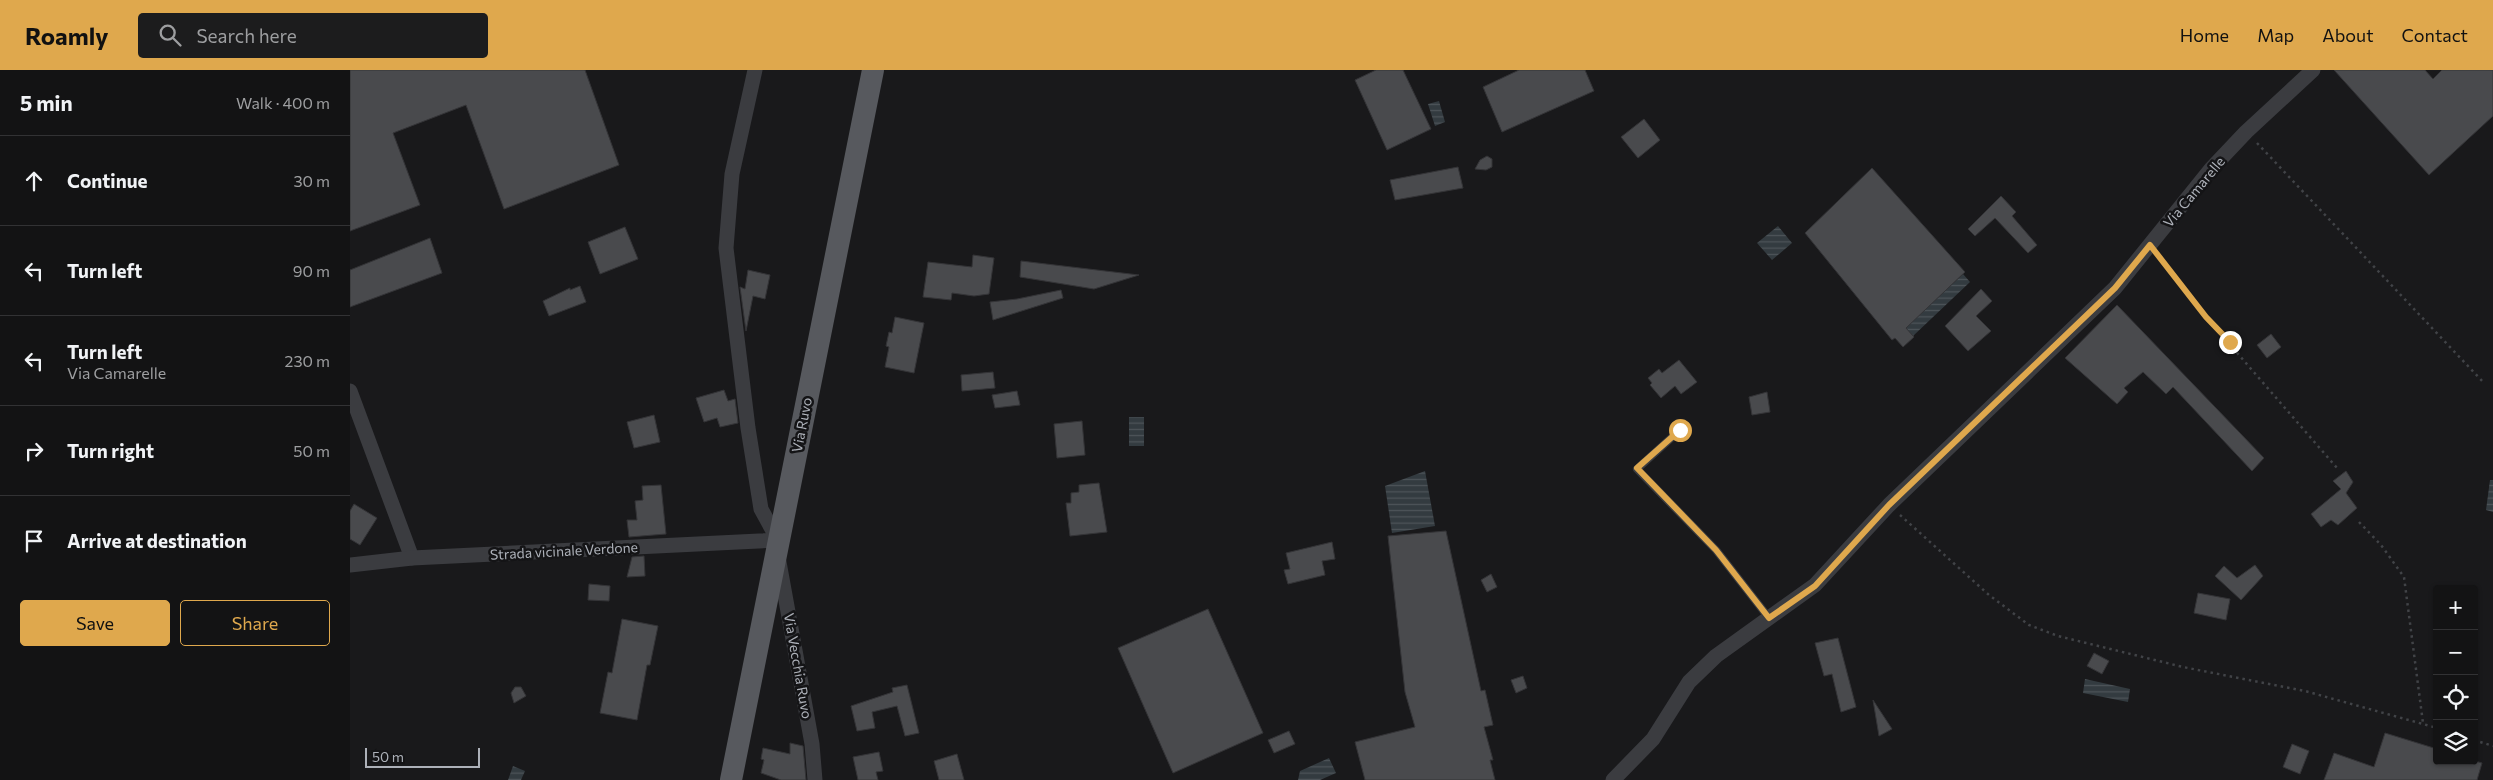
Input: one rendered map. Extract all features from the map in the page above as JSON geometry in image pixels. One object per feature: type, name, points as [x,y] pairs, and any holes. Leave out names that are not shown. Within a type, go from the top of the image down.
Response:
[{"type":"main road","name":"Via Ruvo","points":[[732,780],[873,70]]},
{"type":"street","name":"Via Vecchia Ruvo","points":[[755,70],[732,174],[726,248],[748,428],[762,509],[778,546],[812,744],[815,780]]},
{"type":"street","name":"Via Camarelle","points":[[1613,780],[1654,738],[1689,682],[1716,656],[1815,586],[1889,505],[2115,288],[2211,169],[2246,132],[2313,70]]},
{"type":"street","points":[[350,391],[412,558]]},
{"type":"street","name":"Strada vicinale Verdone","points":[[350,565],[412,558],[778,546]]},
{"type":"lane","points":[[1680,430],[1637,468],[1716,550],[1769,618]]},
{"type":"path","points":[[2246,132],[2484,383]]},
{"type":"path","points":[[2150,245],[2206,317],[2337,468]]},
{"type":"path","points":[[1889,505],[1989,595],[2029,625],[2058,636],[2183,667],[2305,691],[2433,727]]},
{"type":"path","points":[[2359,522],[2381,545],[2404,576],[2423,723]]},
{"type":"path","points":[[2478,741],[2493,746]]},
{"type":"shaded area","points":[[1439,101],[1445,122],[1435,126],[1428,104]]},
{"type":"shaded area","points":[[1778,226],[1792,243],[1772,260],[1757,243]]},
{"type":"shaded area","points":[[1963,274],[1970,282],[1913,336],[1905,328]]},
{"type":"shaded area","points":[[1129,417],[1144,417],[1144,446],[1129,446]]},
{"type":"shaded area","points":[[1425,471],[1435,526],[1392,533],[1385,486]]},
{"type":"shaded area","points":[[2490,480],[2493,480],[2493,512],[2486,510]]},
{"type":"shaded area","points":[[2085,679],[2130,689],[2128,702],[2083,693]]},
{"type":"shaded area","points":[[1329,758],[1336,773],[1320,780],[1298,780],[1300,771]]},
{"type":"shaded area","points":[[513,766],[525,771],[521,780],[508,780]]},
{"type":"building","points":[[350,70],[585,70],[619,165],[504,209],[466,105],[393,133],[420,205],[350,231]]},
{"type":"building","points":[[1376,70],[1403,70],[1431,129],[1387,150],[1355,80]]},
{"type":"building","points":[[1519,70],[1585,70],[1594,91],[1502,132],[1483,87]]},
{"type":"building","points":[[2334,70],[2425,70],[2433,79],[2442,70],[2493,70],[2493,116],[2429,175]]},
{"type":"building","points":[[1644,119],[1660,140],[1638,158],[1621,137]]},
{"type":"building","points":[[1487,156],[1492,159],[1492,167],[1486,170],[1475,169],[1480,160]]},
{"type":"building","points":[[1458,167],[1463,188],[1395,200],[1390,180]]},
{"type":"building","points":[[1872,168],[1965,272],[1906,328],[1914,337],[1903,347],[1895,338],[1892,340],[1805,233]]},
{"type":"building","points":[[2001,196],[2016,212],[2012,216],[2037,245],[2028,253],[1995,218],[1975,236],[1968,229]]},
{"type":"building","points":[[625,227],[638,259],[600,274],[588,242]]},
{"type":"building","points":[[430,238],[442,273],[350,307],[350,270]]},
{"type":"building","points":[[973,255],[994,258],[989,294],[974,296],[952,293],[951,300],[923,297],[928,262],[972,267]]},
{"type":"building","points":[[1021,261],[1139,275],[1094,289],[1020,277]]},
{"type":"building","points":[[748,270],[770,275],[765,299],[753,296],[746,331],[740,287],[745,289]]},
{"type":"building","points":[[580,286],[586,302],[549,316],[543,301],[570,288],[570,290]]},
{"type":"building","points":[[1981,289],[1992,301],[1976,316],[1991,331],[1968,351],[1945,326]]},
{"type":"building","points":[[1061,290],[1063,298],[993,320],[990,302],[1017,299]]},
{"type":"building","points":[[2117,305],[2264,458],[2252,471],[2173,387],[2166,394],[2143,372],[2124,388],[2128,392],[2117,404],[2065,358]]},
{"type":"building","points":[[895,317],[924,323],[914,373],[885,367],[889,347],[886,346],[889,332],[892,333]]},
{"type":"building","points":[[2271,334],[2281,347],[2267,358],[2257,345]]},
{"type":"building","points":[[1679,360],[1697,382],[1681,394],[1675,386],[1661,398],[1650,385],[1652,383],[1648,378],[1659,369],[1662,373]]},
{"type":"building","points":[[993,372],[995,388],[962,391],[961,375]]},
{"type":"building","points":[[724,390],[728,401],[735,399],[738,423],[720,427],[717,418],[704,422],[696,398]]},
{"type":"building","points":[[1017,391],[1020,405],[995,408],[992,395]]},
{"type":"building","points":[[1767,392],[1770,412],[1752,415],[1749,397]]},
{"type":"building","points":[[654,415],[660,442],[634,448],[627,422]]},
{"type":"building","points":[[1082,421],[1085,455],[1057,458],[1054,424]]},
{"type":"building","points":[[2346,471],[2353,482],[2346,493],[2357,508],[2338,525],[2331,520],[2321,527],[2311,514],[2341,489],[2333,481]]},
{"type":"building","points":[[1099,483],[1107,532],[1070,536],[1066,503],[1071,503],[1071,493],[1079,492],[1079,485]]},
{"type":"building","points":[[661,485],[666,534],[629,537],[627,520],[637,520],[635,501],[643,500],[642,486]]},
{"type":"building","points":[[354,504],[377,518],[360,545],[350,539],[350,511]]},
{"type":"building","points":[[1446,531],[1481,691],[1485,690],[1493,725],[1484,727],[1493,760],[1490,760],[1495,780],[1365,780],[1355,742],[1415,727],[1405,692],[1388,536]]},
{"type":"building","points":[[1332,542],[1335,559],[1322,561],[1325,575],[1288,584],[1284,570],[1290,569],[1286,553]]},
{"type":"building","points":[[644,556],[645,576],[627,577],[632,557]]},
{"type":"building","points":[[2255,565],[2263,576],[2241,600],[2215,576],[2224,566],[2237,578]]},
{"type":"building","points":[[1491,574],[1497,587],[1487,592],[1481,580]]},
{"type":"building","points":[[589,584],[610,586],[609,601],[588,600]]},
{"type":"building","points":[[2198,593],[2230,599],[2226,620],[2194,613]]},
{"type":"building","points":[[1208,609],[1263,733],[1173,773],[1118,648]]},
{"type":"building","points":[[622,619],[658,626],[650,665],[647,665],[637,720],[600,713],[608,672],[612,673]]},
{"type":"building","points":[[1838,638],[1856,707],[1841,712],[1832,674],[1824,676],[1815,643]]},
{"type":"building","points":[[2094,653],[2109,661],[2102,674],[2087,666]]},
{"type":"building","points":[[1523,676],[1527,688],[1516,693],[1511,680]]},
{"type":"building","points":[[907,685],[919,733],[905,736],[897,706],[872,712],[875,728],[857,731],[851,706],[893,692],[892,688]]},
{"type":"building","points":[[515,687],[521,687],[526,696],[514,703],[511,693]]},
{"type":"building","points":[[1873,700],[1892,729],[1879,736]]},
{"type":"building","points":[[1289,731],[1295,744],[1274,753],[1268,740]]},
{"type":"building","points":[[2385,733],[2433,748],[2433,765],[2478,765],[2478,762],[2482,763],[2477,780],[2324,780],[2334,753],[2374,767]]},
{"type":"building","points":[[790,743],[803,746],[806,780],[781,780],[761,773],[764,760],[761,759],[763,748],[790,754]]},
{"type":"building","points":[[2292,744],[2309,751],[2300,774],[2283,767]]},
{"type":"building","points":[[879,752],[883,771],[876,772],[878,780],[858,780],[853,757]]},
{"type":"building","points":[[957,754],[964,780],[939,780],[934,761]]},
{"type":"route","points":[[1680,430],[1637,468],[1716,550],[1769,618],[1815,586],[1889,505],[2115,288],[2150,245],[2206,317],[2230,342]]}]
